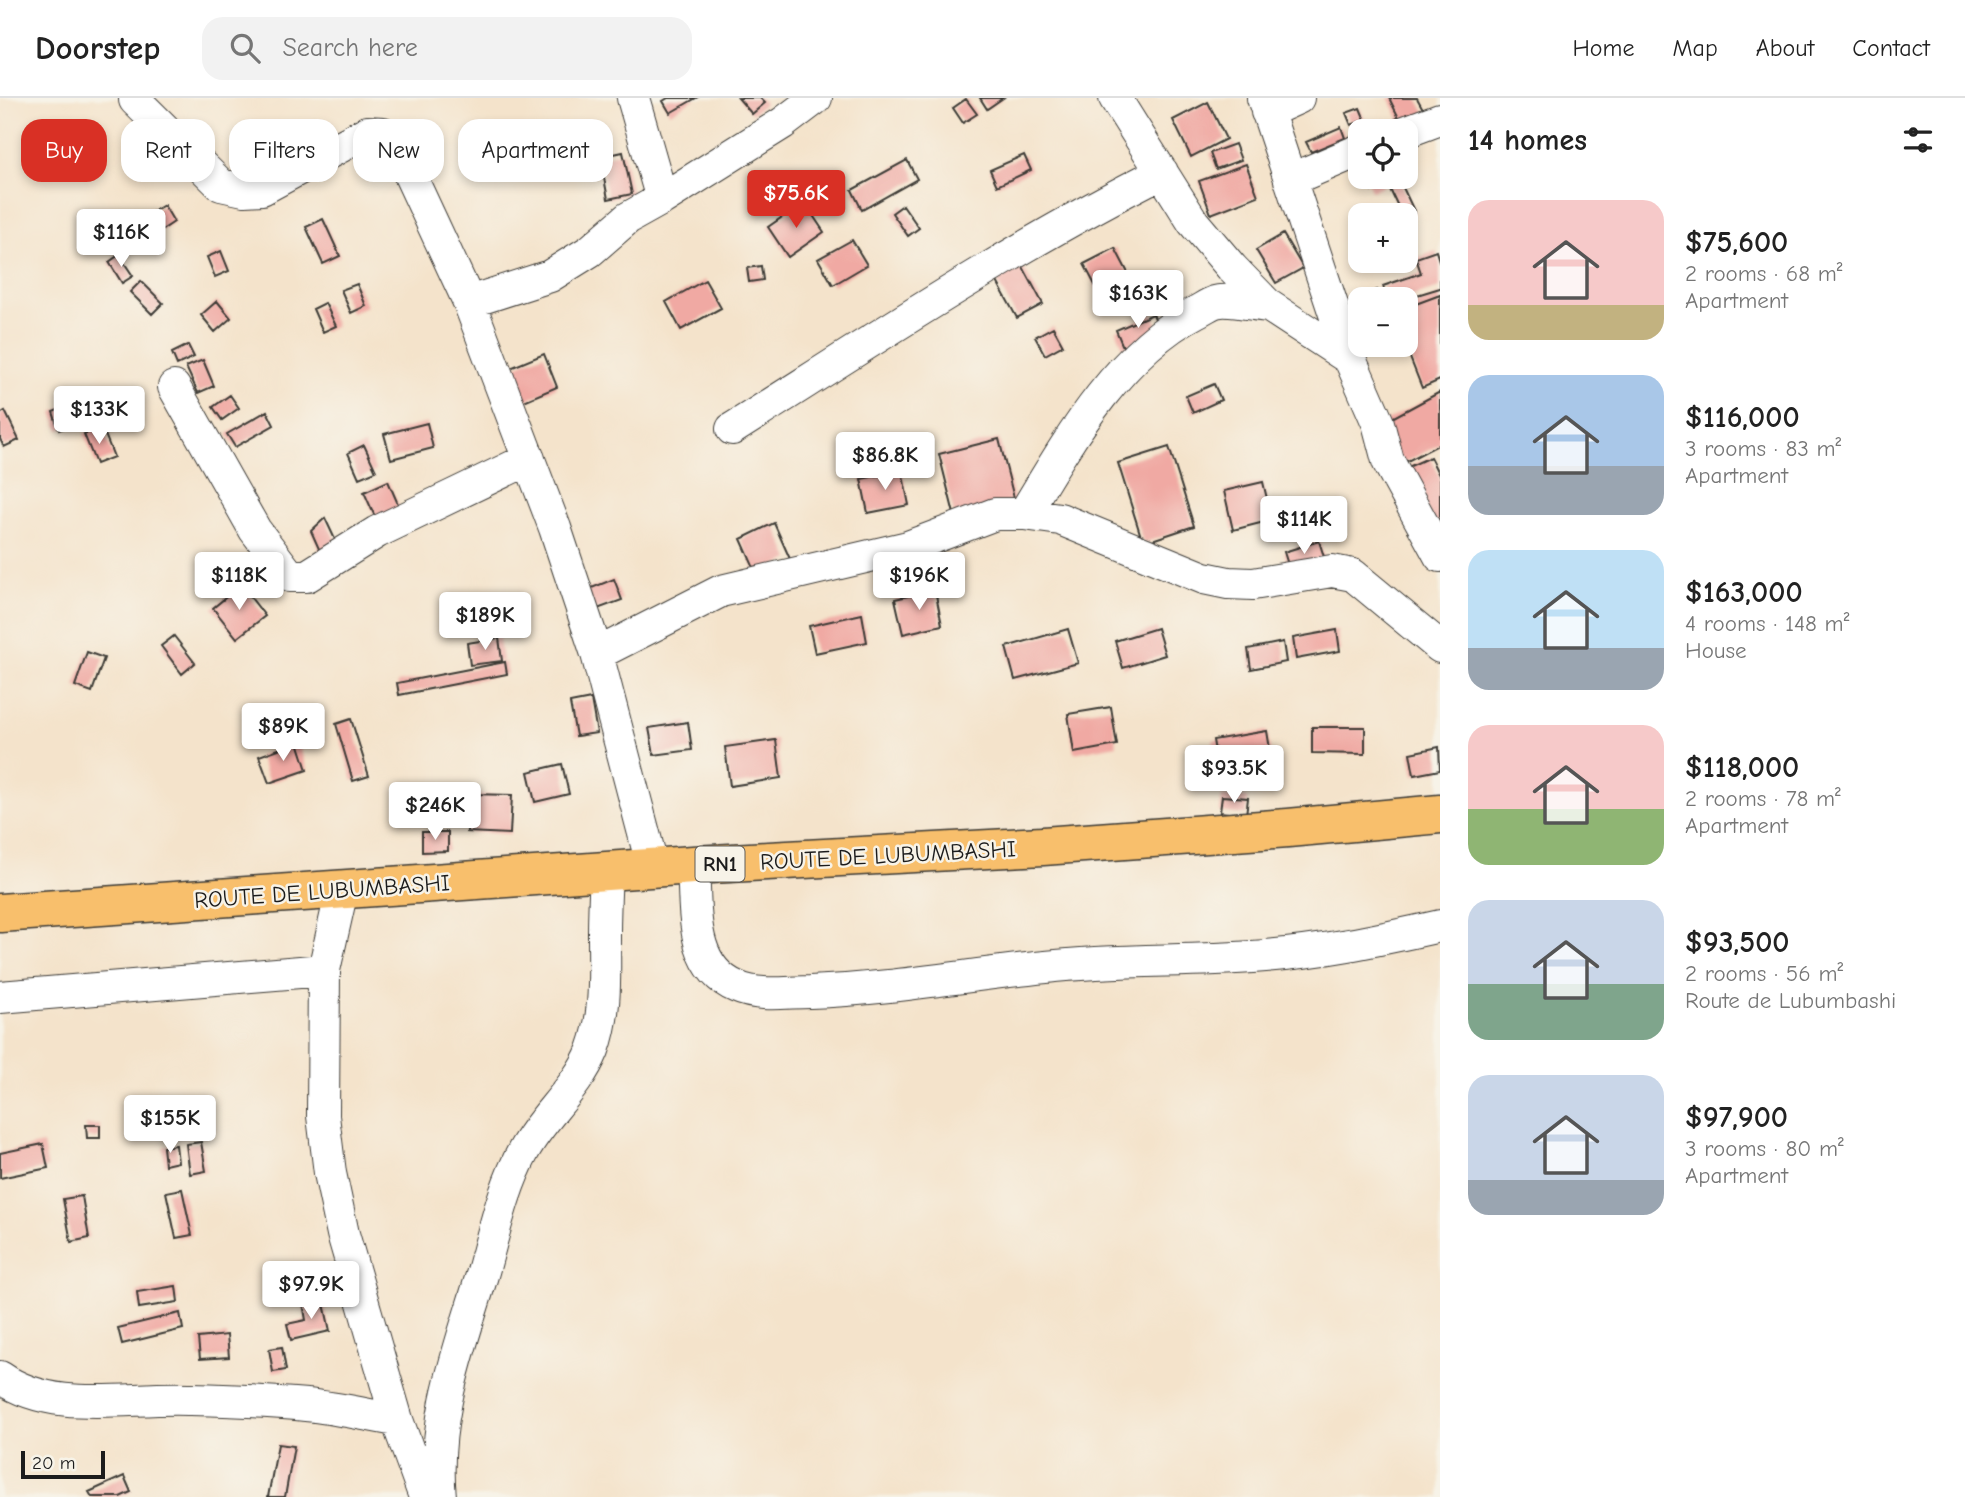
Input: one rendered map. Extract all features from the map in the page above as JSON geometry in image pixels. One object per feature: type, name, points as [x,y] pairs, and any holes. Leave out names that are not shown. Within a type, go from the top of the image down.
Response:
[{"type":"highway","name":"ROUTE DE LUBUMBASHI","points":[[0,913],[693,865],[1056,845],[1440,814]]},
{"type":"street","points":[[633,98],[662,199]]},
{"type":"street","points":[[469,302],[550,276],[590,251],[628,218],[783,123],[817,98]]},
{"type":"street","points":[[1115,98],[1193,222],[1232,268],[1269,306],[1350,359]]},
{"type":"street","points":[[1298,98],[1265,105],[1350,359],[1378,423],[1388,461],[1440,556]]},
{"type":"street","points":[[135,100],[221,185],[244,190],[262,190],[367,132],[383,134],[396,145],[469,302],[555,528],[597,653],[653,869]]},
{"type":"street","points":[[1418,127],[1440,119]]},
{"type":"street","points":[[1290,180],[1348,155]]},
{"type":"street","points":[[732,429],[998,262],[1102,202],[1162,172]]},
{"type":"street","points":[[1024,514],[1066,444],[1104,395],[1139,354],[1173,324],[1217,301],[1269,306]]},
{"type":"street","points":[[174,387],[255,530],[290,576],[307,576],[377,532],[529,459]]},
{"type":"street","points":[[597,653],[721,591],[908,547],[995,514],[1024,514],[1060,519],[1204,578],[1228,583],[1253,584],[1332,571],[1353,575],[1440,647]]},
{"type":"street","points":[[693,865],[698,941],[705,958],[735,986],[758,993],[877,988],[1115,961],[1253,957],[1330,949],[1440,926]]},
{"type":"street","points":[[440,1497],[440,1431],[448,1386],[506,1191],[524,1149],[546,1118],[575,1085],[592,1051],[602,1020],[605,988],[606,871]]},
{"type":"street","points":[[342,890],[324,970],[323,1116],[330,1173],[343,1234],[397,1420],[425,1497]]},
{"type":"street","points":[[0,997],[324,970]]},
{"type":"street","points":[[0,1377],[37,1396],[308,1405],[397,1420]]},
{"type":"building","points":[[668,98],[696,98],[670,113],[663,101]]},
{"type":"building","points":[[738,98],[760,98],[765,103],[752,114]]},
{"type":"building","points":[[980,98],[1003,98],[987,109]]},
{"type":"building","points":[[1389,98],[1417,98],[1428,118],[1418,123],[1418,119],[1400,119]]},
{"type":"building","points":[[966,99],[977,114],[963,123],[953,108]]},
{"type":"building","points":[[1208,102],[1226,139],[1191,157],[1173,120]]},
{"type":"building","points":[[1360,108],[1365,119],[1348,119],[1346,113]]},
{"type":"building","points":[[1341,127],[1345,138],[1311,152],[1306,142]]},
{"type":"building","points":[[1235,144],[1241,160],[1216,169],[1210,153]]},
{"type":"building","points":[[623,152],[632,194],[608,199],[605,182],[613,182],[613,154]]},
{"type":"building","points":[[1024,155],[1031,170],[997,186],[990,170]]},
{"type":"building","points":[[907,160],[917,179],[862,210],[852,190]]},
{"type":"building","points":[[1246,164],[1258,196],[1211,214],[1199,181]]},
{"type":"building","points":[[1390,189],[1404,189],[1410,203],[1396,203]]},
{"type":"building","points":[[804,202],[824,232],[788,257],[768,227]]},
{"type":"building","points":[[164,205],[174,222],[156,234],[145,216]]},
{"type":"building","points":[[903,205],[919,228],[908,236],[892,213]]},
{"type":"building","points":[[323,219],[340,256],[323,264],[306,227]]},
{"type":"building","points":[[1283,234],[1303,268],[1276,283],[1256,250]]},
{"type":"building","points":[[852,240],[867,265],[833,285],[818,259]]},
{"type":"building","points":[[1115,248],[1137,290],[1106,306],[1084,264]]},
{"type":"building","points":[[221,251],[229,271],[215,277],[207,257]]},
{"type":"building","points":[[1436,251],[1440,264],[1440,288],[1418,295],[1418,287],[1383,287],[1421,273],[1418,257]]},
{"type":"building","points":[[119,255],[133,276],[122,283],[109,262]]},
{"type":"building","points":[[1021,263],[1043,304],[1017,318],[995,278]]},
{"type":"building","points":[[761,266],[763,280],[749,282],[747,268]]},
{"type":"building","points":[[705,280],[721,308],[681,330],[666,302]]},
{"type":"building","points":[[141,281],[163,303],[152,314],[130,292]]},
{"type":"building","points":[[357,284],[366,306],[351,313],[341,290]]},
{"type":"building","points":[[1440,295],[1440,380],[1422,388],[1410,357],[1418,357],[1418,303]]},
{"type":"building","points":[[217,301],[231,318],[215,332],[201,315]]},
{"type":"building","points":[[325,303],[336,326],[323,332],[313,309]]},
{"type":"building","points":[[1153,314],[1160,331],[1123,347],[1116,330]]},
{"type":"building","points":[[1053,327],[1063,345],[1045,355],[1035,337]]},
{"type":"building","points":[[188,345],[194,357],[177,365],[172,353]]},
{"type":"building","points":[[544,354],[557,387],[517,404],[503,371]]},
{"type":"building","points":[[203,360],[214,386],[198,393],[186,367]]},
{"type":"building","points":[[1214,384],[1221,400],[1193,413],[1186,396]]},
{"type":"building","points":[[1440,392],[1440,444],[1400,465],[1379,425]]},
{"type":"building","points":[[230,395],[239,408],[222,420],[213,407]]},
{"type":"building","points":[[65,407],[72,425],[59,430],[53,412]]},
{"type":"building","points":[[5,411],[19,440],[4,447],[0,439],[0,414]]},
{"type":"building","points":[[267,411],[274,425],[235,447],[227,434]]},
{"type":"building","points":[[427,423],[433,448],[391,459],[384,434]]},
{"type":"building","points":[[102,427],[114,457],[96,464],[84,434]]},
{"type":"building","points":[[999,439],[1015,502],[955,518],[939,454]]},
{"type":"building","points":[[364,445],[376,471],[359,478],[348,453]]},
{"type":"building","points":[[1169,447],[1194,526],[1143,543],[1118,463]]},
{"type":"building","points":[[1430,457],[1440,477],[1440,535],[1406,468]]},
{"type":"building","points":[[902,471],[909,505],[868,513],[861,479]]},
{"type":"building","points":[[388,481],[404,518],[380,528],[364,492]]},
{"type":"building","points":[[1263,482],[1272,520],[1233,530],[1224,491]]},
{"type":"building","points":[[325,518],[340,550],[323,558],[311,531]]},
{"type":"building","points":[[774,523],[790,559],[757,575],[741,539]]},
{"type":"building","points":[[1319,541],[1325,560],[1290,571],[1284,552]]},
{"type":"building","points":[[614,579],[622,600],[592,611],[584,591]]},
{"type":"building","points":[[241,585],[265,616],[237,638],[213,608]]},
{"type":"building","points":[[935,590],[942,625],[903,634],[895,599]]},
{"type":"building","points":[[862,614],[867,642],[815,653],[809,626]]},
{"type":"building","points":[[1157,628],[1165,655],[1123,668],[1115,641]]},
{"type":"building","points":[[1068,629],[1078,663],[1015,680],[1006,647]]},
{"type":"building","points":[[1337,630],[1340,651],[1296,659],[1293,638]]},
{"type":"building","points":[[174,636],[195,663],[182,674],[161,646]]},
{"type":"building","points":[[499,638],[502,661],[470,665],[467,643]]},
{"type":"building","points":[[1283,642],[1286,662],[1251,669],[1248,649]]},
{"type":"building","points":[[87,652],[104,658],[92,692],[75,686]]},
{"type":"building","points":[[505,662],[507,674],[399,695],[397,683]]},
{"type":"building","points":[[591,699],[597,733],[576,736],[570,703]]},
{"type":"building","points":[[1111,707],[1117,745],[1074,753],[1068,714]]},
{"type":"building","points":[[295,714],[303,731],[275,744],[267,726]]},
{"type":"building","points":[[351,719],[369,776],[353,781],[336,724]]},
{"type":"building","points":[[688,722],[692,750],[654,755],[649,728]]},
{"type":"building","points":[[1312,727],[1365,727],[1365,754],[1312,753]]},
{"type":"building","points":[[1267,731],[1271,755],[1217,764],[1213,740]]},
{"type":"building","points":[[776,740],[781,778],[730,786],[725,747]]},
{"type":"building","points":[[298,742],[307,770],[269,783],[259,756]]},
{"type":"building","points":[[1439,747],[1440,770],[1414,775],[1410,753]]},
{"type":"building","points":[[562,764],[569,794],[535,802],[528,772]]},
{"type":"building","points":[[469,794],[512,795],[510,834],[467,832]]},
{"type":"building","points":[[1222,796],[1248,798],[1246,815],[1220,812]]},
{"type":"building","points":[[422,832],[448,832],[448,851],[422,852]]},
{"type":"building","points":[[86,1125],[100,1125],[100,1138],[87,1138]]},
{"type":"building","points":[[201,1142],[206,1171],[190,1174],[186,1144]]},
{"type":"building","points":[[43,1144],[48,1168],[0,1178],[0,1153]]},
{"type":"building","points":[[176,1145],[178,1162],[165,1165],[163,1147]]},
{"type":"building","points":[[182,1189],[192,1235],[176,1238],[166,1192]]},
{"type":"building","points":[[82,1196],[89,1238],[71,1242],[63,1199]]},
{"type":"building","points":[[176,1286],[178,1302],[139,1308],[137,1292]]},
{"type":"building","points":[[323,1299],[330,1331],[291,1340],[287,1324],[306,1320],[303,1303]]},
{"type":"building","points":[[180,1313],[183,1329],[122,1344],[118,1328]]},
{"type":"building","points":[[227,1335],[229,1357],[200,1359],[198,1338]]},
{"type":"building","points":[[282,1347],[286,1370],[273,1372],[269,1349]]},
{"type":"building","points":[[278,1444],[294,1446],[285,1497],[268,1497]]},
{"type":"building","points":[[124,1476],[131,1492],[120,1497],[92,1497],[89,1492]]}]
